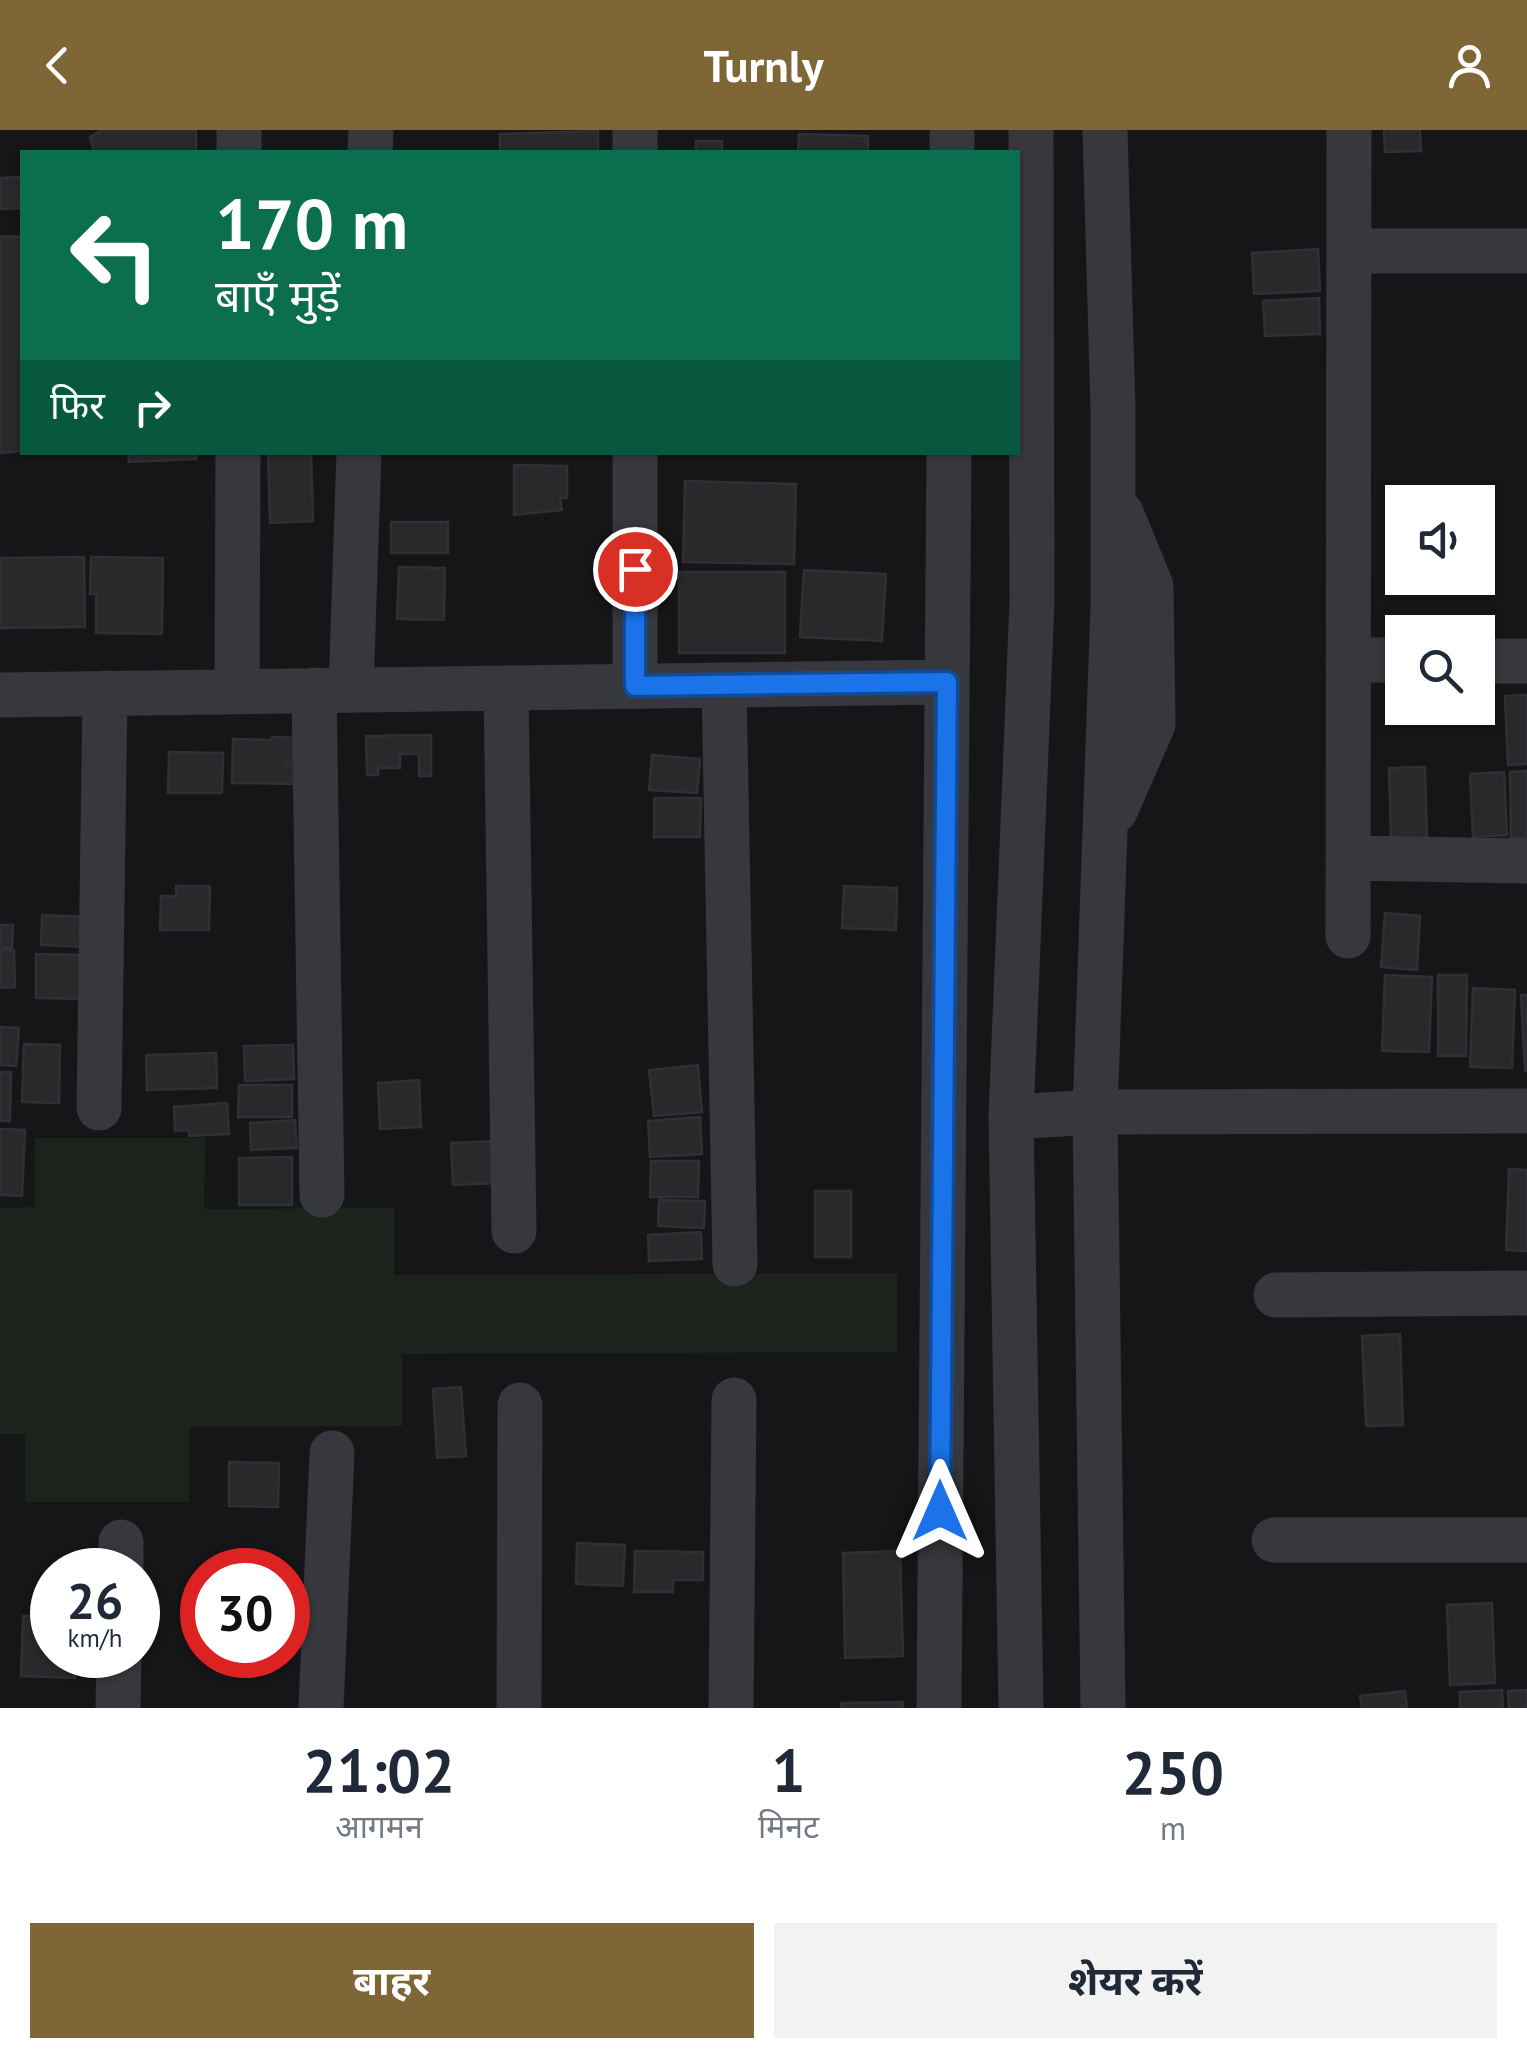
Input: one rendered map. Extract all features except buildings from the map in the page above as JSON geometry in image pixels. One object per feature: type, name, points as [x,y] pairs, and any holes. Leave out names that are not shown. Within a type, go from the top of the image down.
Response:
[{"type":"street","points":[[1021,1708],[1010,1116],[1032,602],[1030,130]]},
{"type":"street","points":[[1103,1708],[1095,1112],[1113,606],[1113,409],[1105,130]]},
{"type":"street","points":[[1348,936],[1349,130]]},
{"type":"street","points":[[1348,251],[1527,251]]},
{"type":"street","points":[[237,692],[238,455]]},
{"type":"street","points":[[322,1195],[332,690],[359,455]]},
{"type":"street","points":[[635,455],[635,686]]},
{"type":"street","points":[[939,1708],[949,455]]},
{"type":"street","points":[[1348,660],[1385,660]]},
{"type":"street","points":[[1495,660],[1527,661]]},
{"type":"street","points":[[0,695],[947,682]]},
{"type":"street","points":[[724,685],[735,1264]]},
{"type":"street","points":[[506,688],[514,1230]]},
{"type":"street","points":[[99,1108],[105,693]]},
{"type":"street","points":[[1348,858],[1527,861]]},
{"type":"street","points":[[1010,1116],[1095,1112],[1527,1110]]},
{"type":"street","points":[[1276,1294],[1527,1294]]},
{"type":"street","points":[[732,1708],[734,1400]]},
{"type":"street","points":[[519,1708],[520,1405]]},
{"type":"street","points":[[321,1708],[332,1453]]},
{"type":"street","points":[[1274,1540],[1527,1540]]},
{"type":"street","points":[[118,1708],[119,1678]]},
{"type":"shaded area","points":[[35,1138],[205,1138],[204,1209],[394,1208],[394,1275],[897,1273],[897,1352],[402,1354],[402,1426],[190,1427],[189,1502],[25,1502],[25,1434],[0,1434],[0,1208],[35,1207]]},
{"type":"route","points":[[635,569],[635,686],[947,682],[940,1511]]}]
